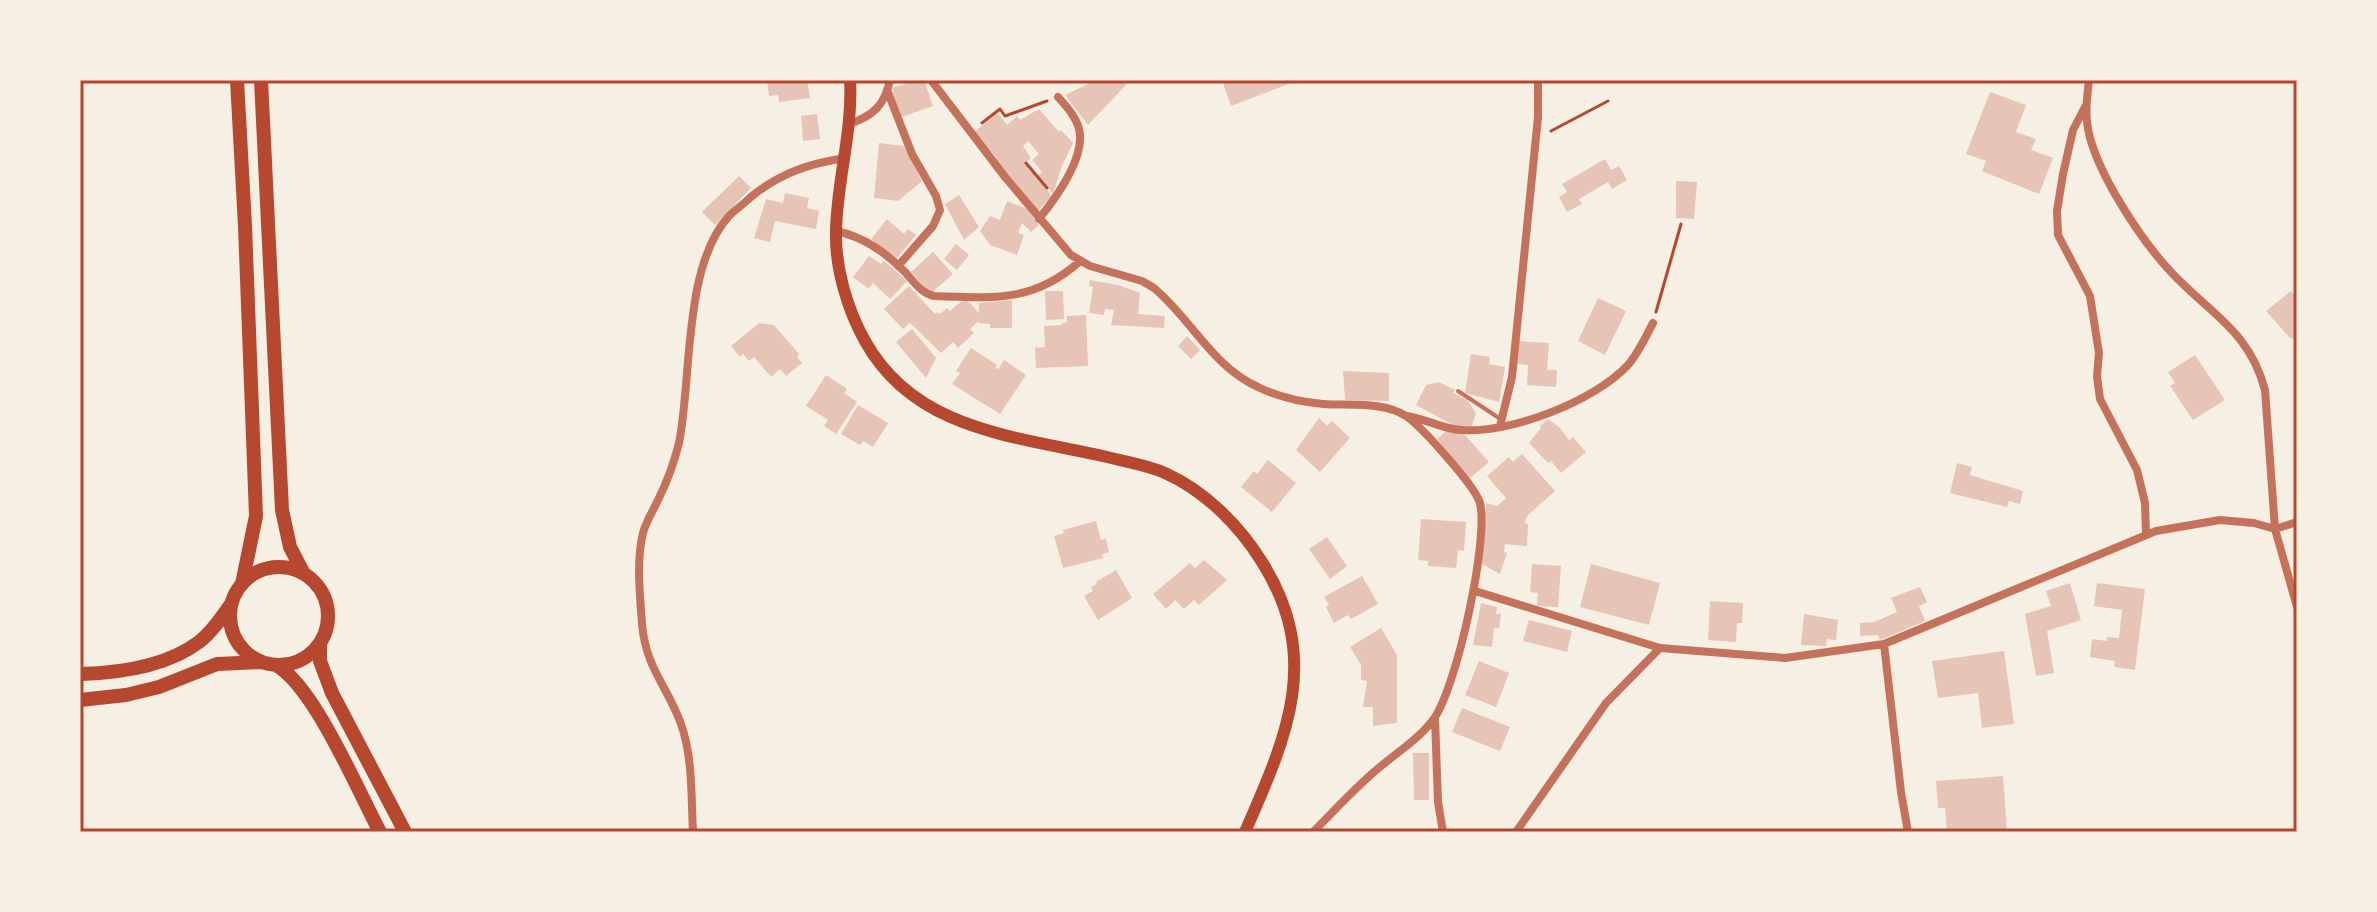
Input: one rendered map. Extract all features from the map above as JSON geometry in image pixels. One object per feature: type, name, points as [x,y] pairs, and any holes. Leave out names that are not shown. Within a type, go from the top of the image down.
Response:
[{"type":"main road","points":[[80,674],[141,666],[189,648],[207,634],[232,604],[242,584],[256,516],[237,80]]},
{"type":"main road","points":[[261,80],[282,510],[290,547],[304,574]]},
{"type":"main road","points":[[850,82],[846,158],[836,231],[846,298],[863,338],[887,374],[924,405],[949,418],[978,428],[1138,464],[1188,485],[1211,502],[1255,551],[1272,578],[1283,605],[1292,645],[1293,678],[1286,731],[1245,832]]},
{"type":"main road","points":[[80,700],[126,695],[159,687],[217,664],[286,665],[305,658],[320,643],[327,629],[325,598],[317,584],[304,574],[278,567],[265,569],[242,584]]},
{"type":"main road","points":[[232,604],[230,618],[233,632],[250,655],[288,672],[312,702],[380,832]]},
{"type":"main road","points":[[320,643],[320,661],[332,693],[405,832]]},
{"type":"street","points":[[849,124],[877,109],[890,80]]},
{"type":"street","points":[[931,80],[1039,219],[1071,255],[1154,288],[1211,352],[1237,375],[1259,388],[1309,402],[1386,408],[1457,430],[1501,423],[1549,413],[1599,388],[1627,366],[1653,323]]},
{"type":"street","points":[[1501,423],[1512,377],[1536,139],[1538,80]]},
{"type":"street","points":[[2089,80],[2086,104],[2088,131],[2102,167],[2141,236],[2172,273],[2227,322],[2260,371],[2265,390],[2275,529],[2297,607]]},
{"type":"street","points":[[887,90],[912,154],[936,196],[940,210],[933,226],[898,266]]},
{"type":"street","points":[[1039,219],[1056,199],[1073,161],[1080,133],[1071,113],[1058,97]]},
{"type":"street","points":[[2086,104],[2073,130],[2063,174],[2057,211],[2058,235],[2090,296],[2099,353],[2097,376],[2100,399],[2137,470],[2145,503],[2146,535]]},
{"type":"street","points":[[693,832],[691,774],[684,736],[646,651],[640,560],[643,532],[666,484],[682,428],[695,304],[704,262],[714,238],[729,216],[769,183],[794,169],[846,158]]},
{"type":"street","points":[[836,231],[864,240],[930,296],[1010,296],[1041,288],[1080,261]]},
{"type":"street","points":[[1313,832],[1435,718],[1444,700],[1475,591],[1480,503],[1465,478],[1406,416]]},
{"type":"street","points":[[1475,591],[1660,648],[1785,658],[1884,644],[2146,535],[2193,523],[2220,520],[2254,523],[2275,529],[2297,522]]},
{"type":"street","points":[[1884,644],[1908,832]]},
{"type":"street","points":[[1516,832],[1606,703],[1660,648]]},
{"type":"street","points":[[1435,718],[1438,802],[1443,832]]},
{"type":"lane","points":[[1458,391],[1501,423]]},
{"type":"path","points":[[970,132],[1000,109],[1005,116],[1058,97]]},
{"type":"path","points":[[1536,139],[1608,101]]},
{"type":"path","points":[[1026,163],[1056,199]]},
{"type":"path","points":[[1653,323],[1681,224]]},
{"type":"building","points":[[767,80],[807,80],[810,98],[779,102],[778,95],[769,96]]},
{"type":"building","points":[[924,80],[933,106],[899,118],[892,88]]},
{"type":"building","points":[[1084,80],[1121,80],[1126,85],[1088,125],[1065,95],[1088,84]]},
{"type":"building","points":[[1222,80],[1299,80],[1231,106]]},
{"type":"building","points":[[1990,92],[2026,105],[2016,132],[2036,139],[2031,150],[2053,158],[2039,194],[1982,171],[1986,161],[1966,154]]},
{"type":"building","points":[[1039,109],[1073,143],[1053,194],[1037,175],[1042,172],[1032,160],[1039,154],[1028,141],[1023,146],[1031,158],[1025,163],[1052,196],[1037,212],[995,160],[997,158],[973,133],[998,113],[1007,125],[1017,116],[1020,120]]},
{"type":"building","points":[[817,114],[820,139],[803,141],[801,116]]},
{"type":"building","points":[[879,143],[904,146],[922,181],[898,201],[874,198]]},
{"type":"building","points":[[1605,159],[1611,170],[1619,166],[1627,180],[1612,189],[1608,182],[1579,199],[1582,204],[1567,212],[1559,197],[1567,192],[1562,184]]},
{"type":"building","points":[[739,176],[751,188],[715,225],[702,212]]},
{"type":"building","points":[[1676,181],[1697,182],[1694,219],[1676,218]]},
{"type":"building","points":[[785,193],[809,198],[807,208],[819,211],[816,229],[775,221],[770,242],[754,238],[766,199],[783,203]]},
{"type":"building","points":[[959,195],[979,227],[964,240],[945,204]]},
{"type":"building","points":[[1007,201],[1027,209],[1039,225],[1031,232],[1022,223],[1018,233],[1024,235],[1017,255],[990,245],[980,231],[990,216],[1000,220]]},
{"type":"building","points":[[887,219],[904,234],[908,229],[916,235],[896,259],[871,239]]},
{"type":"building","points":[[956,244],[969,255],[957,270],[944,259]]},
{"type":"building","points":[[933,252],[953,274],[930,294],[911,272]]},
{"type":"building","points":[[869,256],[881,264],[884,261],[907,281],[890,299],[873,283],[869,289],[853,277]]},
{"type":"building","points":[[1090,280],[1140,293],[1138,314],[1165,316],[1164,328],[1111,325],[1114,310],[1105,309],[1104,315],[1089,313],[1093,287],[1089,286]]},
{"type":"building","points":[[909,286],[935,314],[947,308],[950,311],[965,298],[979,313],[979,303],[1012,300],[1012,328],[990,328],[990,324],[979,321],[970,329],[974,333],[958,348],[953,342],[941,353],[910,323],[903,329],[884,309]]},
{"type":"building","points":[[1045,291],[1063,291],[1064,319],[1046,320]]},
{"type":"building","points":[[2291,291],[2297,298],[2297,339],[2290,338],[2266,311]]},
{"type":"building","points":[[1598,298],[1626,311],[1605,355],[1578,341]]},
{"type":"building","points":[[1086,315],[1088,366],[1036,368],[1035,348],[1045,347],[1044,326],[1062,325],[1067,322],[1067,316]]},
{"type":"building","points":[[759,323],[774,325],[799,354],[797,357],[802,363],[786,376],[780,369],[771,377],[754,357],[749,361],[743,354],[740,357],[731,346]]},
{"type":"building","points":[[912,329],[936,358],[926,378],[896,342]]},
{"type":"building","points":[[1187,336],[1200,350],[1191,359],[1178,346]]},
{"type":"building","points":[[1518,341],[1549,343],[1547,370],[1557,370],[1556,387],[1527,385],[1528,365],[1516,364]]},
{"type":"building","points":[[971,348],[997,365],[995,368],[998,369],[1004,360],[1026,375],[1000,414],[952,384],[960,373],[956,371]]},
{"type":"building","points":[[1471,354],[1490,357],[1489,364],[1505,367],[1499,402],[1465,393]]},
{"type":"building","points":[[2195,355],[2225,400],[2193,420],[2170,386],[2175,383],[2168,372]]},
{"type":"building","points":[[1343,371],[1389,373],[1389,401],[1345,400]]},
{"type":"building","points":[[826,375],[847,389],[844,393],[857,402],[836,434],[824,426],[828,420],[806,406]]},
{"type":"building","points":[[1439,382],[1467,400],[1476,413],[1471,428],[1459,428],[1416,405],[1426,385]]},
{"type":"building","points":[[858,405],[888,423],[873,447],[863,441],[860,445],[841,434]]},
{"type":"building","points":[[1319,418],[1327,426],[1332,421],[1350,438],[1320,472],[1296,450]]},
{"type":"building","points":[[1548,419],[1569,440],[1573,437],[1586,452],[1561,473],[1529,443]]},
{"type":"building","points":[[1447,430],[1465,435],[1489,462],[1470,478],[1437,439]]},
{"type":"building","points":[[1522,454],[1555,491],[1528,515],[1524,523],[1528,524],[1527,546],[1505,544],[1504,552],[1507,553],[1500,574],[1482,564],[1487,503],[1497,506],[1506,498],[1487,476],[1509,457],[1513,462]]},
{"type":"building","points":[[1268,460],[1296,483],[1272,512],[1241,487]]},
{"type":"building","points":[[1957,463],[1972,467],[1970,475],[2023,491],[2020,504],[2009,501],[2007,507],[1950,493]]},
{"type":"building","points":[[1421,519],[1466,522],[1464,551],[1458,550],[1456,568],[1428,566],[1428,561],[1418,560]]},
{"type":"building","points":[[1096,521],[1101,540],[1106,539],[1109,552],[1102,554],[1103,558],[1063,568],[1054,536],[1064,533],[1063,530]]},
{"type":"building","points":[[1327,537],[1347,566],[1330,579],[1309,549]]},
{"type":"building","points":[[1204,560],[1227,580],[1199,605],[1194,600],[1184,609],[1175,600],[1166,609],[1153,594],[1190,563],[1195,568]]},
{"type":"building","points":[[1532,564],[1561,566],[1558,607],[1537,606],[1538,593],[1530,592]]},
{"type":"building","points":[[1591,564],[1660,583],[1649,625],[1580,607]]},
{"type":"building","points":[[1116,570],[1132,598],[1098,620],[1084,596],[1093,591],[1091,587],[1096,582]]},
{"type":"building","points":[[1362,576],[1378,604],[1351,619],[1348,615],[1334,623],[1324,597]]},
{"type":"building","points":[[2070,583],[2081,620],[2047,631],[2054,673],[2036,676],[2025,614],[2051,606],[2046,591]]},
{"type":"building","points":[[2097,583],[2145,589],[2135,670],[2114,667],[2115,661],[2090,657],[2092,639],[2107,641],[2107,637],[2119,638],[2122,610],[2094,606]]},
{"type":"building","points":[[1920,587],[1927,602],[1919,606],[1925,621],[1880,640],[1878,635],[1860,636],[1860,623],[1874,622],[1897,612],[1891,598]]},
{"type":"building","points":[[1710,601],[1743,603],[1742,623],[1737,623],[1736,642],[1708,640]]},
{"type":"building","points":[[1481,603],[1497,607],[1496,614],[1501,614],[1499,628],[1494,628],[1492,647],[1473,645]]},
{"type":"building","points":[[1804,614],[1838,620],[1836,640],[1827,639],[1826,646],[1801,645]]},
{"type":"building","points":[[1529,620],[1572,631],[1567,652],[1523,641]]},
{"type":"building","points":[[1381,628],[1397,655],[1397,723],[1373,726],[1373,707],[1363,707],[1367,681],[1361,680],[1361,665],[1350,647]]},
{"type":"building","points":[[2004,651],[2014,724],[1982,728],[1978,693],[1938,698],[1932,661]]},
{"type":"building","points":[[1479,661],[1509,673],[1496,707],[1465,695]]},
{"type":"building","points":[[1462,708],[1510,727],[1500,751],[1452,732]]},
{"type":"building","points":[[1413,753],[1429,753],[1429,800],[1414,800]]},
{"type":"building","points":[[2003,776],[2007,832],[1947,832],[1945,808],[1938,808],[1936,781]]}]
